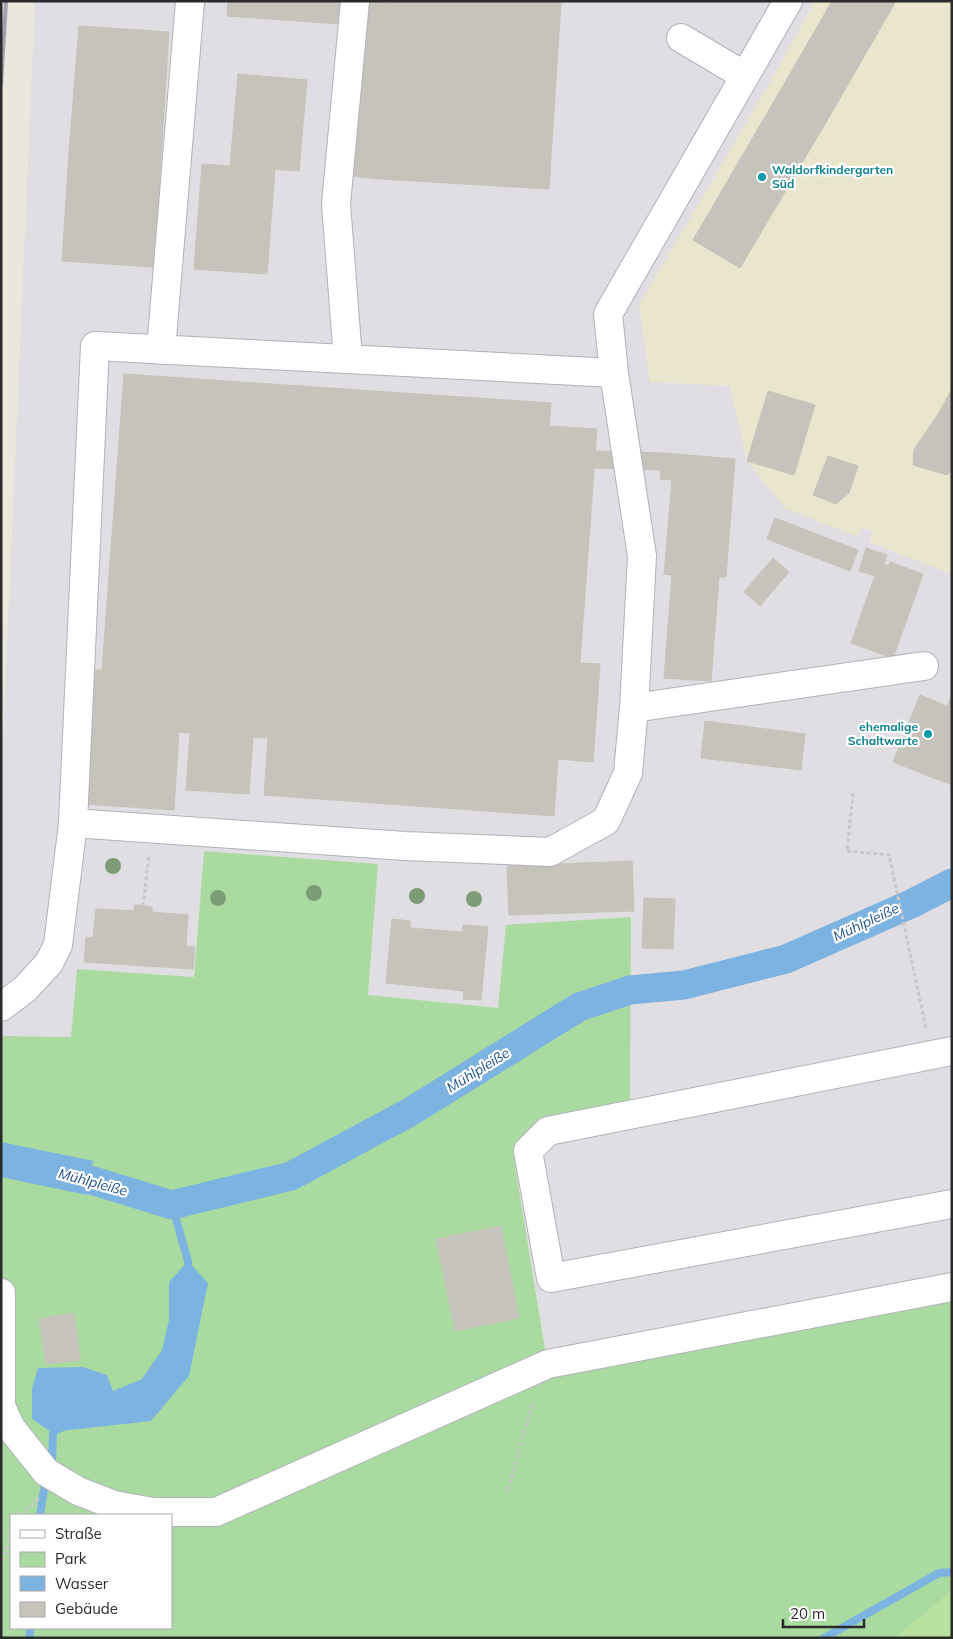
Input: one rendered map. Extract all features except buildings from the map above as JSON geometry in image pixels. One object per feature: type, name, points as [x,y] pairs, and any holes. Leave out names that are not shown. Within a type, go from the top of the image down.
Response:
[{"type":"lane","points":[[161,350],[190,1]]},
{"type":"lane","points":[[348,359],[336,204],[355,1]]},
{"type":"lane","points":[[73,823],[406,846],[550,852],[606,821],[628,773],[634,708],[642,556],[614,373],[608,314],[788,1]]},
{"type":"lane","points":[[681,38],[745,76]]},
{"type":"lane","points":[[1,1006],[25,989],[49,963],[58,945],[73,823],[95,346],[614,373]]},
{"type":"lane","points":[[634,708],[924,666]]},
{"type":"lane","points":[[942,1054],[548,1131],[528,1151],[552,1278],[952,1204]]},
{"type":"lane","points":[[1,1406],[11,1428],[46,1472],[78,1491],[114,1505],[153,1512],[216,1512],[548,1364],[952,1288]]},
{"type":"lane","points":[[1,1293],[1,1400]]},
{"type":"path","points":[[853,793],[847,851],[889,855],[908,946],[942,1054]]},
{"type":"path","points":[[143,906],[152,828]]},
{"type":"path","points":[[508,1490],[532,1404]]},
{"type":"path","points":[[1,1568],[10,1535]]},
{"type":"shaded area","points":[[35,1],[815,1],[772,79],[730,386],[747,461],[858,537],[861,527],[873,531],[870,542],[952,574],[952,1287],[546,1355],[513,1153],[544,1121],[630,1103],[631,917],[498,1008],[368,995],[378,864],[204,851],[194,977],[77,969],[71,1037],[1,1036],[1,788]]},
{"type":"shaded area","points":[[815,1],[952,1],[952,574],[869,542],[873,531],[862,527],[858,537],[785,508],[747,461],[730,386],[650,382],[639,305],[772,79]]},
{"type":"green space","points":[[204,851],[378,864],[368,995],[498,1008],[506,925],[631,917],[630,1103],[544,1121],[513,1153],[546,1355],[216,1512],[78,1491],[11,1428],[1,1293],[1,1036],[71,1037],[77,969],[194,977]]},
{"type":"green space","points":[[952,1297],[952,1591],[895,1638],[1,1638],[1,1429],[126,1514],[10,1514],[10,1629],[172,1629],[172,1520],[543,1378]]},
{"type":"green space","points":[[952,1591],[952,1638],[895,1638]]},
{"type":"water","points":[[1,1142],[94,1161],[84,1178],[87,1195],[1,1177]]},
{"type":"water","points":[[188,1261],[208,1283],[189,1376],[151,1421],[51,1432],[32,1419],[32,1388],[38,1368],[83,1367],[107,1375],[113,1391],[142,1379],[162,1350],[169,1320],[169,1282]]},
{"type":"waterway","name":"Mühlpleiße","points":[[1,1162],[84,1178],[172,1205],[291,1176],[410,1112],[579,1007],[630,990],[684,985],[786,959],[911,904],[952,883]]},
{"type":"waterway","points":[[172,1205],[188,1261],[188,1271]]},
{"type":"waterway","points":[[52,1460],[53,1432],[61,1428]]},
{"type":"waterway","points":[[40,1514],[45,1483]]},
{"type":"waterway","points":[[824,1638],[939,1573],[952,1572]]},
{"type":"waterway","points":[[30,1629],[30,1638]]},
{"type":"railway","points":[[1,84],[6,1]]},
{"type":"place","name":"Waldorfkindergarten Süd","points":[[762,177]]},
{"type":"place","name":"ehemalige Schaltwarte","points":[[928,734]]}]
